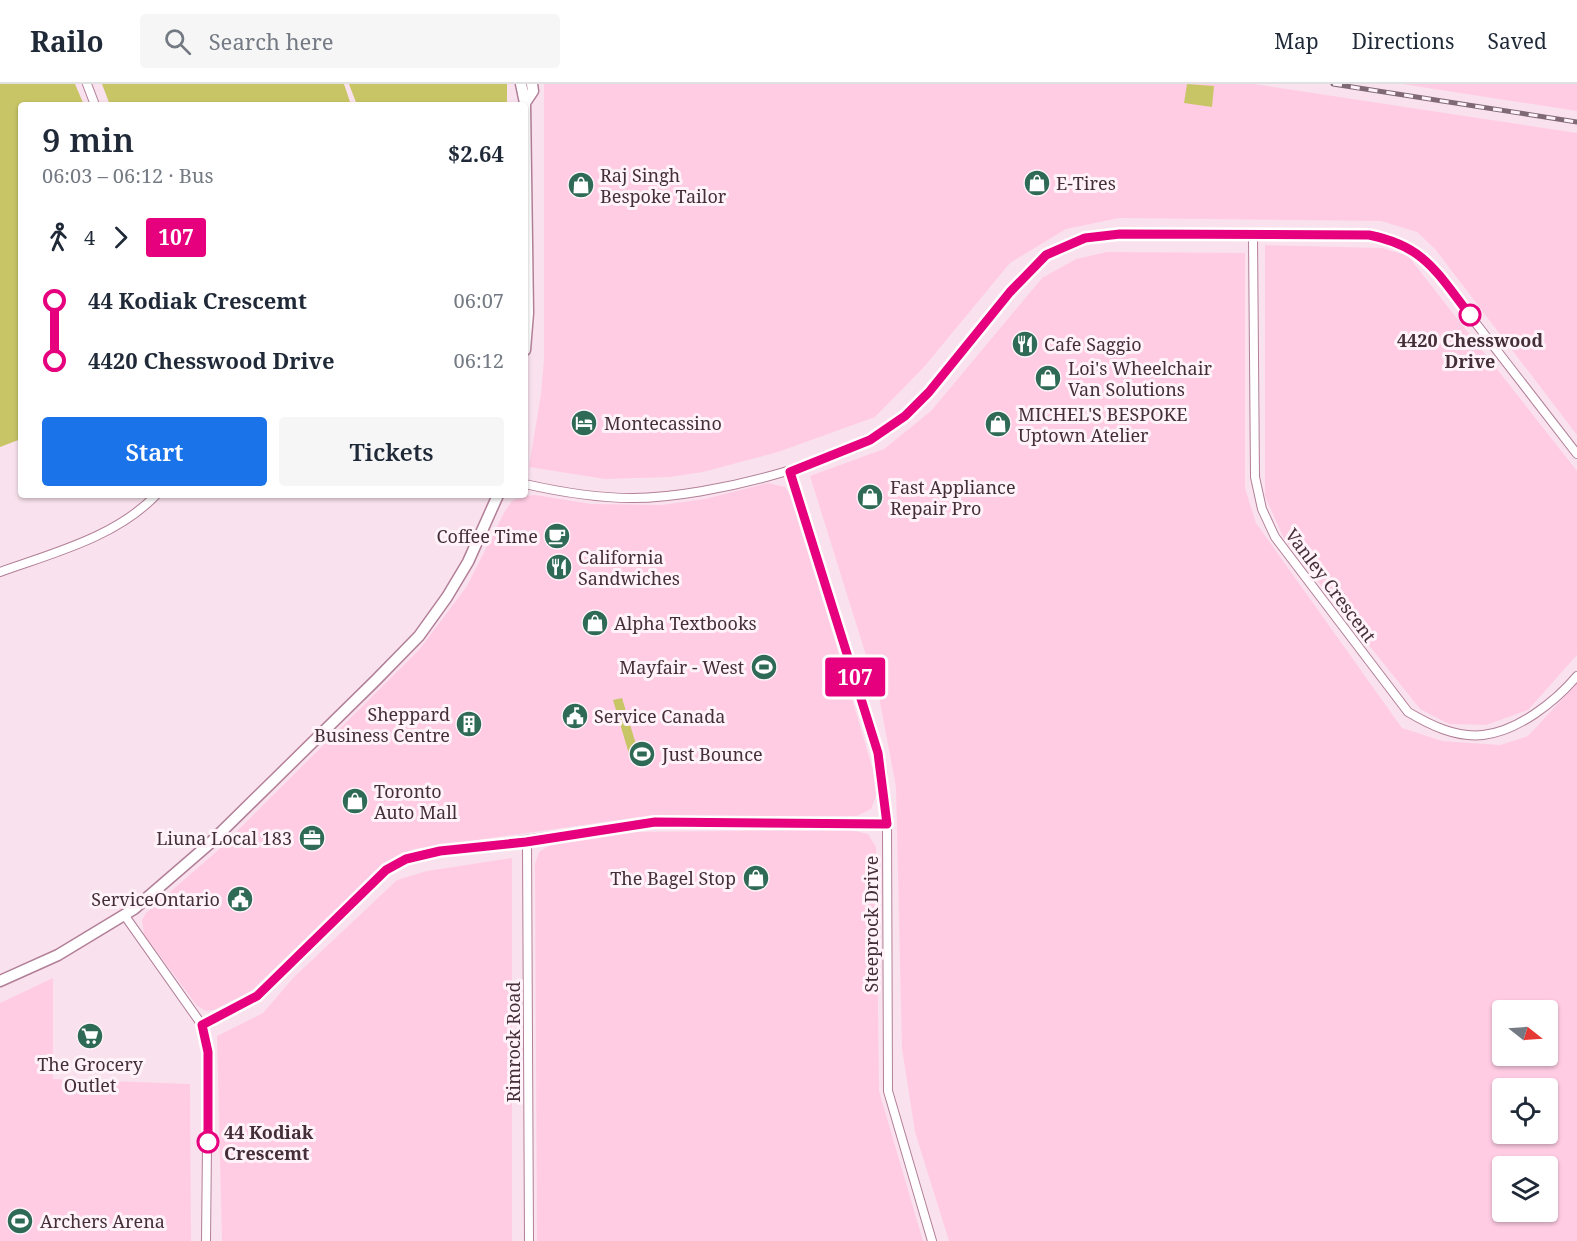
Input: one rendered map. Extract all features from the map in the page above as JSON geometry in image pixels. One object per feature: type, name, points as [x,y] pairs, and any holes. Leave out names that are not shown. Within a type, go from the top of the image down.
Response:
[{"type":"main road","points":[[521,84],[525,102]]},
{"type":"main road","points":[[526,102],[532,91],[532,84]]},
{"type":"main road","points":[[0,981],[58,955],[124,916],[166,884],[208,845],[419,636],[468,562],[497,498]]},
{"type":"street","points":[[87,84],[94,102]]},
{"type":"street","points":[[528,485],[587,495],[633,498],[688,493],[790,472],[870,440],[905,416],[922,399],[1035,264],[1064,246],[1085,238],[1120,234],[1253,237],[1369,235],[1395,240],[1412,249],[1430,264],[1577,454]]},
{"type":"street","name":"Vanley Crescent","points":[[1253,237],[1255,477],[1262,509],[1275,537],[1408,712],[1429,725],[1452,732],[1483,735],[1513,725],[1544,707],[1577,676]]},
{"type":"street","name":"Steeprock Drive","points":[[790,472],[878,753],[887,824],[888,1091],[932,1241]]},
{"type":"street","points":[[0,572],[91,538],[135,513],[152,498]]},
{"type":"street","points":[[202,1025],[257,996],[386,870],[397,863],[440,851],[526,842],[655,822],[887,824]]},
{"type":"street","name":"Rimrock Road","points":[[526,842],[529,1241]]},
{"type":"street","points":[[124,916],[202,1025],[208,1052],[206,1241]]},
{"type":"shaded area","points":[[0,84],[75,84],[83,102],[18,102],[18,440],[0,447]]},
{"type":"shaded area","points":[[102,84],[344,84],[350,102],[109,102]]},
{"type":"shaded area","points":[[349,84],[507,84],[507,102],[356,102]]},
{"type":"shaded area","points":[[544,84],[1254,84],[1577,133],[1577,435],[1435,249],[1417,232],[1381,221],[1119,218],[1066,229],[1010,263],[924,367],[875,417],[778,452],[703,472],[669,477],[605,479],[529,467],[544,360]]},
{"type":"shaded area","points":[[1187,84],[1214,86],[1212,107],[1184,103]]},
{"type":"shaded area","points":[[1402,84],[1577,84],[1577,111]]},
{"type":"shaded area","points":[[1265,245],[1382,248],[1408,256],[1577,471],[1577,655],[1528,710],[1486,725],[1449,724],[1420,709],[1284,539],[1265,496]]},
{"type":"shaded area","points":[[1107,252],[1245,253],[1245,488],[1256,523],[1402,728],[1442,741],[1500,745],[1528,736],[1577,683],[1577,1241],[949,1241],[915,1132],[902,1049],[896,787],[879,697],[810,476],[884,449],[931,411],[1042,278],[1076,259]]},
{"type":"shaded area","points":[[768,483],[785,487],[793,499],[873,770],[876,796],[871,809],[857,816],[639,817],[414,849],[382,865],[250,992],[214,1010],[206,1011],[197,1006],[144,934],[142,920],[146,913],[216,852],[419,650],[467,586],[512,501],[535,495],[591,504],[661,505],[705,499]]},
{"type":"shaded area","points":[[622,698],[638,751],[629,754],[613,700]]},
{"type":"shaded area","points":[[850,830],[868,834],[876,847],[879,1091],[923,1241],[537,1241],[535,864],[539,852],[552,844],[631,832]]},
{"type":"shaded area","points":[[512,858],[512,1241],[222,1241],[217,1036],[263,1013],[294,977],[397,880],[427,871]]},
{"type":"shaded area","points":[[53,978],[53,1079],[190,1084],[191,1241],[0,1241],[0,1003]]},
{"type":"railway","points":[[1333,84],[1577,122]]},
{"type":"bus line","name":"107","points":[[208,1142],[208,1052],[202,1025],[257,996],[268,987],[386,870],[397,863],[417,855],[440,851],[526,842],[655,822],[887,824],[884,782],[878,753],[790,472],[870,440],[916,407],[1010,292],[1046,255],[1085,238],[1120,234],[1253,237],[1369,235],[1395,240],[1412,249],[1430,264],[1470,315]]},
{"type":"place","name":"E-Tires","points":[[1037,183]]},
{"type":"place","name":"Raj Singh Bespoke Tailor","points":[[581,185]]},
{"type":"place","name":"4420 Chesswood Drive","points":[[1470,315]]},
{"type":"place","name":"Cafe Saggio","points":[[1025,344]]},
{"type":"place","name":"Loi's Wheelchair Van Solutions","points":[[1048,378]]},
{"type":"place","name":"Montecassino","points":[[584,423]]},
{"type":"place","name":"MICHEL'S BESPOKE Uptown Atelier","points":[[998,424]]},
{"type":"place","name":"Fast Appliance Repair Pro","points":[[870,497]]},
{"type":"place","name":"Coffee Time","points":[[557,536]]},
{"type":"place","name":"California Sandwiches","points":[[559,567]]},
{"type":"place","name":"Alpha Textbooks","points":[[595,623]]},
{"type":"place","name":"Mayfair - West","points":[[764,667]]},
{"type":"place","name":"Service Canada","points":[[575,716]]},
{"type":"place","name":"Sheppard Business Centre","points":[[469,724]]},
{"type":"place","name":"Just Bounce","points":[[642,754]]},
{"type":"place","name":"Toronto Auto Mall","points":[[355,801]]},
{"type":"place","name":"Liuna Local 183","points":[[312,838]]},
{"type":"place","name":"The Bagel Stop","points":[[756,878]]},
{"type":"place","name":"ServiceOntario","points":[[240,899]]},
{"type":"place","name":"The Grocery Outlet","points":[[90,1036]]},
{"type":"place","name":"44 Kodiak Crescemt","points":[[208,1142]]},
{"type":"place","name":"Archers Arena","points":[[20,1221]]}]
